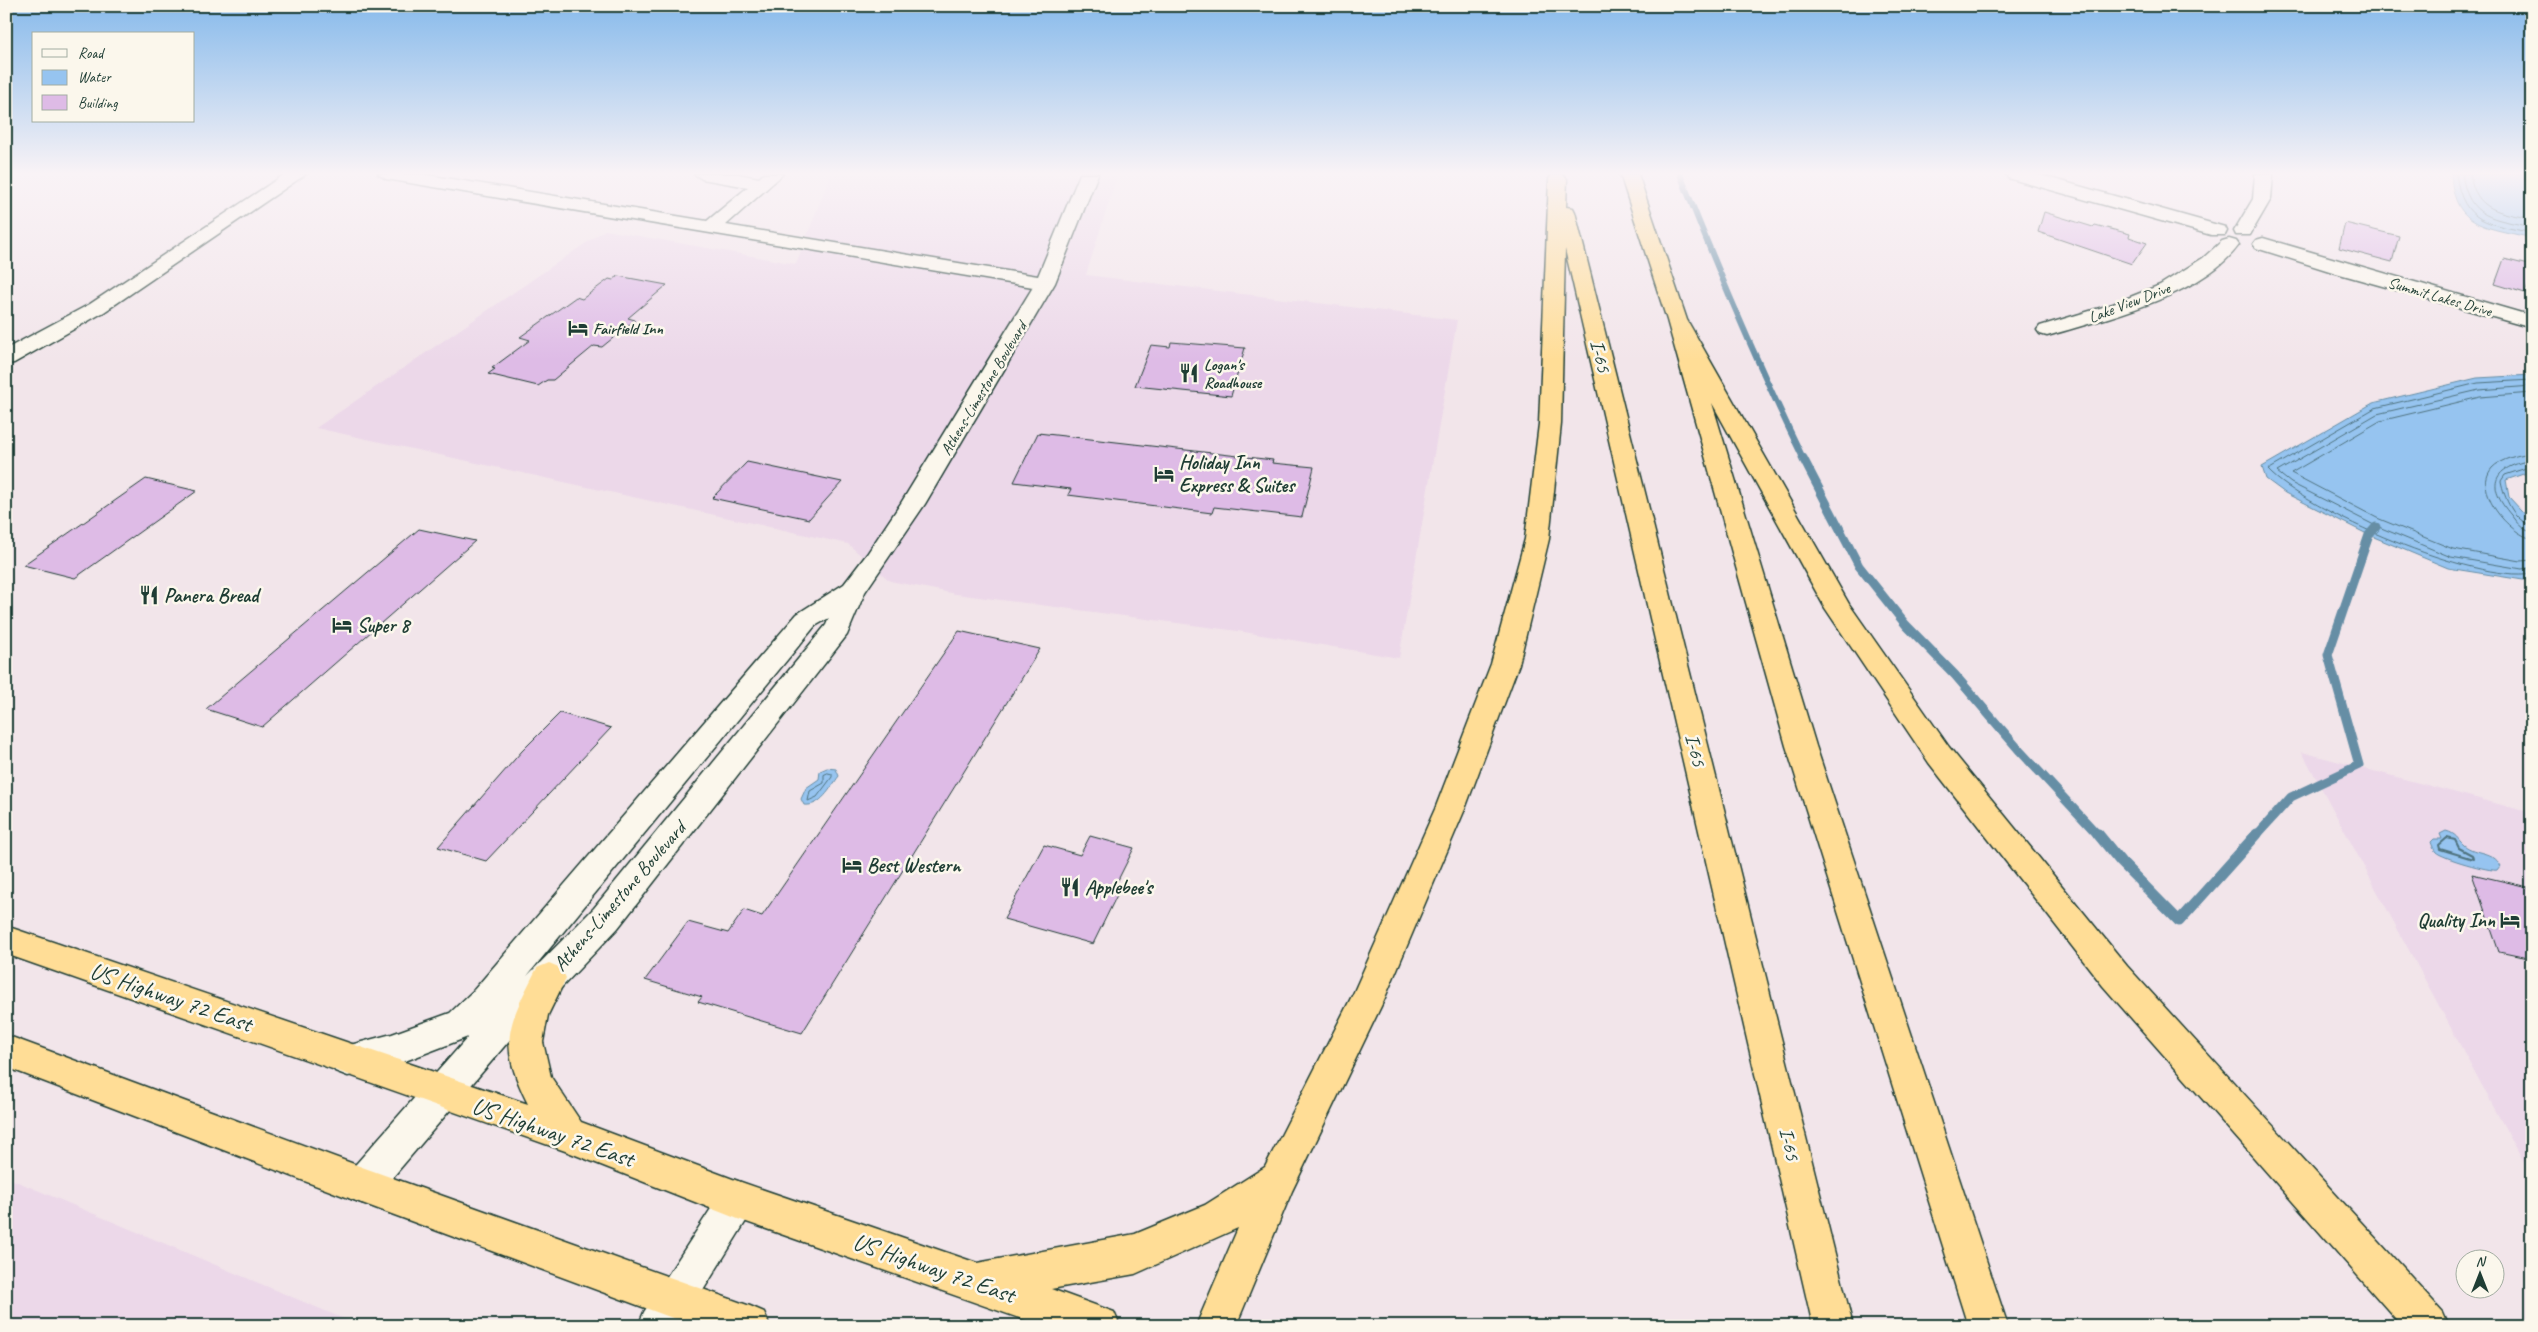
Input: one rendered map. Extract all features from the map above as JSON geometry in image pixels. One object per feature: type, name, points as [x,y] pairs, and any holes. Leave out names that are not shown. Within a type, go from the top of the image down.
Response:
[{"type":"highway","points":[[1216,1326],[1278,1180],[1367,1000],[1450,809],[1505,664],[1537,539],[1550,424],[1555,236]]},
{"type":"highway","name":"I-65","points":[[1571,236],[1712,814],[1833,1326]]},
{"type":"highway","points":[[1649,236],[1677,320],[1801,746],[1988,1326]]},
{"type":"highway","points":[[1677,320],[1838,608],[1939,755],[2115,976],[2429,1326]]},
{"type":"highway","name":"US Highway 72 East","points":[[6,940],[442,1093],[568,1135],[738,1200],[1100,1326]]},
{"type":"highway","points":[[549,978],[526,1026],[528,1060],[544,1102],[568,1135]]},
{"type":"highway","points":[[6,1051],[362,1185],[667,1312],[750,1326]]},
{"type":"highway","points":[[977,1283],[1135,1254],[1219,1218],[1278,1180]]},
{"type":"street","points":[[6,358],[96,308],[204,236]]},
{"type":"street","points":[[760,236],[1045,283]]},
{"type":"street","name":"Athens-Limestone Boulevard","points":[[362,1185],[519,1004],[549,978],[606,918],[838,628],[853,590],[876,560],[913,504],[1045,283],[1064,236]]},
{"type":"street","points":[[2218,236],[2251,249],[2261,247],[2263,244],[2260,238],[2256,236]]},
{"type":"street","name":"Lake View Drive","points":[[2047,330],[2113,311],[2165,291],[2211,264],[2224,238]]},
{"type":"street","name":"Summit Lakes Drive","points":[[2263,244],[2343,269],[2532,322]]},
{"type":"street","name":"Athens-Limestone Boulevard","points":[[348,1060],[392,1050],[430,1037],[462,1024],[480,1008],[806,620],[853,590]]},
{"type":"street","points":[[667,1312],[738,1200]]},
{"type":"shaded area","points":[[596,236],[640,236],[796,264],[807,236],[1098,236],[1086,275],[1457,320],[1399,658],[1238,631],[956,594],[890,581],[848,544],[316,428]]},
{"type":"shaded area","points":[[2302,752],[2532,813],[2532,1178]]},
{"type":"shaded area","points":[[6,1177],[361,1326],[6,1326]]},
{"type":"water","points":[[2532,375],[2532,471],[2506,480],[2509,497],[2532,522],[2532,578],[2523,580],[2448,568],[2369,535],[2285,493],[2266,479],[2262,467],[2373,403],[2477,378]]},
{"type":"water","points":[[827,768],[836,769],[839,776],[820,800],[810,805],[804,805],[801,799],[806,788],[819,779],[820,771]]},
{"type":"water","points":[[2446,831],[2455,835],[2469,848],[2493,857],[2501,866],[2498,870],[2486,869],[2440,855],[2436,852],[2431,842],[2434,839],[2442,839],[2440,834]]},
{"type":"building","points":[[2050,236],[2129,236],[2147,243],[2132,264]]},
{"type":"building","points":[[2342,236],[2399,236],[2392,262],[2339,248]]},
{"type":"building","points":[[2504,259],[2532,266],[2532,276],[2525,293],[2495,284]]},
{"type":"building","name":"Fairfield Inn","points":[[618,276],[667,285],[628,318],[635,320],[602,347],[594,346],[553,380],[547,380],[538,386],[488,374],[495,369],[492,368],[530,340],[520,337],[576,297],[582,299],[609,279],[613,280]]},
{"type":"building","name":"Logan's Roadhouse","points":[[1171,342],[1245,348],[1231,396],[1135,386],[1151,345],[1170,347]]},
{"type":"building","name":"Holiday Inn Express & Suites","points":[[1038,433],[1273,460],[1272,463],[1314,467],[1302,517],[1214,507],[1212,513],[1068,495],[1071,489],[1014,482]]},
{"type":"building","points":[[747,462],[842,482],[809,519],[712,498]]},
{"type":"building","points":[[146,479],[197,491],[75,578],[23,565]]},
{"type":"building","name":"Super 8","points":[[419,529],[475,541],[262,727],[206,709]]},
{"type":"building","name":"Best Western","points":[[959,631],[1040,649],[802,1033],[698,1002],[702,997],[645,980],[688,922],[728,933],[744,910],[762,916]]},
{"type":"building","points":[[560,713],[611,728],[486,861],[438,847],[522,751]]},
{"type":"building","points":[[1090,836],[1134,848],[1112,892],[1118,893],[1093,944],[1004,919],[1044,845],[1080,855]]},
{"type":"building","name":"Quality Inn","points":[[2472,874],[2532,888],[2532,959],[2499,952]]},
{"type":"waterway","points":[[1705,236],[1739,318],[1804,459]]},
{"type":"waterway","points":[[1804,459],[1859,566],[1906,625],[1955,675],[2020,751],[2099,836]]},
{"type":"waterway","points":[[2256,836],[2291,797],[2359,765],[2328,655],[2369,535],[2376,527]]},
{"type":"waterway","points":[[2098,834],[2121,862],[2179,921],[2257,834]]},
{"type":"place","name":"Fairfield Inn","points":[[578,328]]},
{"type":"place","name":"Logan's Roadhouse","points":[[1189,373]]},
{"type":"place","name":"Holiday Inn Express & Suites","points":[[1164,474]]},
{"type":"place","name":"Panera Bread","points":[[149,595]]},
{"type":"place","name":"Super 8","points":[[342,625]]},
{"type":"place","name":"Best Western","points":[[852,865]]},
{"type":"place","name":"Applebee's","points":[[1070,887]]},
{"type":"place","name":"Quality Inn","points":[[2510,920]]}]
